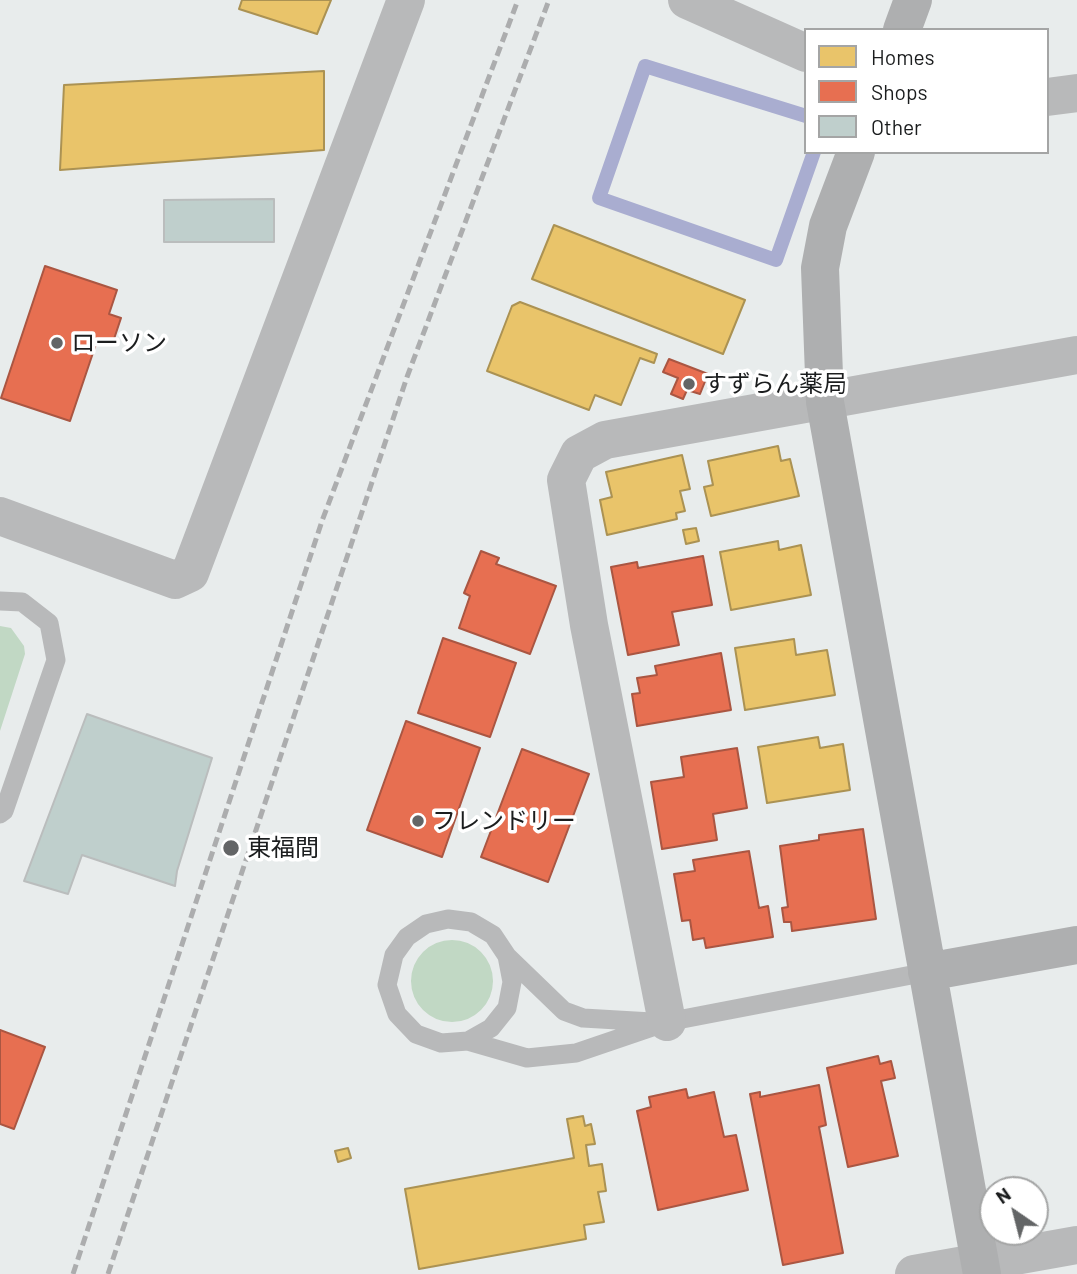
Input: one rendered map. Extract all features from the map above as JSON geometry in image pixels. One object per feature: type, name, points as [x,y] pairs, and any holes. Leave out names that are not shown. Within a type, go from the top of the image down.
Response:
[{"type":"street","points":[[0,516],[175,580],[190,573],[406,0]]},
{"type":"street","points":[[687,0],[804,51]]},
{"type":"street","points":[[903,28],[913,0]]},
{"type":"street","points":[[1049,97],[1077,93]]},
{"type":"street","points":[[855,154],[828,226],[820,268],[824,402],[981,1268]]},
{"type":"street","points":[[667,1022],[589,625],[566,480],[579,454],[605,440],[1077,355]]},
{"type":"street","points":[[927,972],[1077,945]]},
{"type":"street","points":[[914,1274],[981,1268],[1077,1245]]},
{"type":"lane","points":[[0,601],[22,602],[49,623],[56,660],[4,811],[0,814]]},
{"type":"lane","points":[[667,1022],[583,1018],[564,1011],[507,956],[493,936],[471,922],[449,919],[426,924],[407,937],[394,955],[387,985],[397,1014],[416,1034],[441,1043],[468,1041],[527,1059],[576,1053],[667,1022],[927,972]]},
{"type":"lane","points":[[468,1041],[491,1028],[507,1007],[512,982],[507,956]]},
{"type":"green space","points":[[0,626],[11,628],[24,646],[25,654],[0,731]]},
{"type":"green space","points":[[452,940],[468,943],[481,952],[490,965],[493,981],[490,997],[481,1010],[468,1019],[452,1022],[436,1019],[423,1010],[414,997],[411,981],[414,965],[423,952],[436,943]]},
{"type":"building: Homes","points":[[242,0],[331,0],[317,34],[239,9]]},
{"type":"building: Homes","points":[[324,71],[324,150],[60,170],[64,85]]},
{"type":"building: Homes","points":[[554,225],[745,300],[723,354],[532,279]]},
{"type":"building: Homes","points":[[520,302],[657,354],[654,363],[640,358],[621,405],[595,395],[589,410],[487,371],[512,306]]},
{"type":"building: Homes","points":[[778,446],[781,461],[790,459],[799,496],[711,516],[704,487],[713,485],[708,461]]},
{"type":"building: Homes","points":[[682,455],[690,489],[680,491],[685,511],[676,513],[677,519],[607,535],[600,500],[612,497],[606,472]]},
{"type":"building: Homes","points":[[696,528],[699,541],[686,544],[683,530]]},
{"type":"building: Homes","points":[[778,541],[779,550],[801,545],[811,595],[731,610],[720,552]]},
{"type":"building: Homes","points":[[794,639],[796,655],[827,650],[835,695],[745,710],[735,648]]},
{"type":"building: Homes","points":[[818,737],[820,748],[843,744],[850,790],[767,803],[758,747]]},
{"type":"building: Homes","points":[[583,1116],[585,1126],[591,1124],[595,1144],[586,1145],[589,1166],[602,1164],[606,1191],[598,1192],[604,1222],[584,1225],[586,1239],[419,1269],[405,1189],[574,1158],[567,1119]]},
{"type":"building: Homes","points":[[348,1148],[351,1158],[338,1162],[335,1151]]},
{"type":"building: Shops","name":"ローソン","points":[[45,266],[117,290],[109,314],[121,318],[112,345],[97,341],[70,421],[1,398]]},
{"type":"building: Shops","name":"すずらん薬局","points":[[669,359],[708,374],[700,394],[687,390],[683,399],[671,394],[678,378],[663,372]]},
{"type":"building: Shops","points":[[481,551],[499,558],[496,564],[556,586],[530,654],[459,628],[470,596],[464,593]]},
{"type":"building: Shops","points":[[703,556],[712,605],[672,612],[679,645],[628,655],[611,567],[637,562],[638,568]]},
{"type":"building: Shops","points":[[443,638],[516,663],[490,737],[418,713]]},
{"type":"building: Shops","points":[[721,653],[731,710],[637,726],[632,694],[640,693],[637,678],[657,675],[655,666]]},
{"type":"building: Shops","points":[[406,721],[480,748],[442,857],[367,830]]},
{"type":"building: Shops","points":[[737,748],[747,808],[713,814],[717,840],[662,849],[651,782],[684,777],[681,757]]},
{"type":"building: Shops","points":[[522,749],[589,774],[548,882],[481,857]]},
{"type":"building: Shops","points":[[863,829],[876,919],[792,931],[791,922],[784,922],[782,908],[788,907],[780,846],[819,840],[819,835]]},
{"type":"building: Shops","points":[[749,851],[759,908],[768,906],[773,937],[706,948],[704,938],[693,940],[690,920],[682,921],[674,874],[695,871],[693,860]]},
{"type":"building: Shops","points":[[0,1030],[45,1047],[14,1129],[0,1124]]},
{"type":"building: Shops","points":[[878,1056],[880,1064],[891,1061],[895,1078],[881,1081],[898,1156],[848,1167],[827,1068]]},
{"type":"building: Shops","points":[[819,1085],[826,1125],[819,1127],[843,1253],[783,1265],[750,1094],[760,1092],[760,1097]]},
{"type":"building: Shops","points":[[686,1089],[688,1098],[714,1092],[724,1137],[736,1135],[748,1190],[658,1210],[637,1111],[651,1107],[649,1097]]},
{"type":"building: Other","points":[[274,199],[274,242],[164,242],[164,200]]},
{"type":"building: Other","points":[[87,714],[212,758],[177,871],[175,886],[82,855],[68,894],[24,881]]},
{"type":"waterway","points":[[804,115],[645,66],[599,198],[776,260],[813,154]]},
{"type":"railway","points":[[73,1274],[322,521],[518,0]]},
{"type":"railway","points":[[108,1274],[407,377],[549,0]]},
{"type":"place","name":"ローソン","points":[[57,343]]},
{"type":"place","name":"すずらん薬局","points":[[689,384]]},
{"type":"place","name":"フレンドリー","points":[[418,821]]},
{"type":"place","name":"東福間","points":[[231,848]]}]
